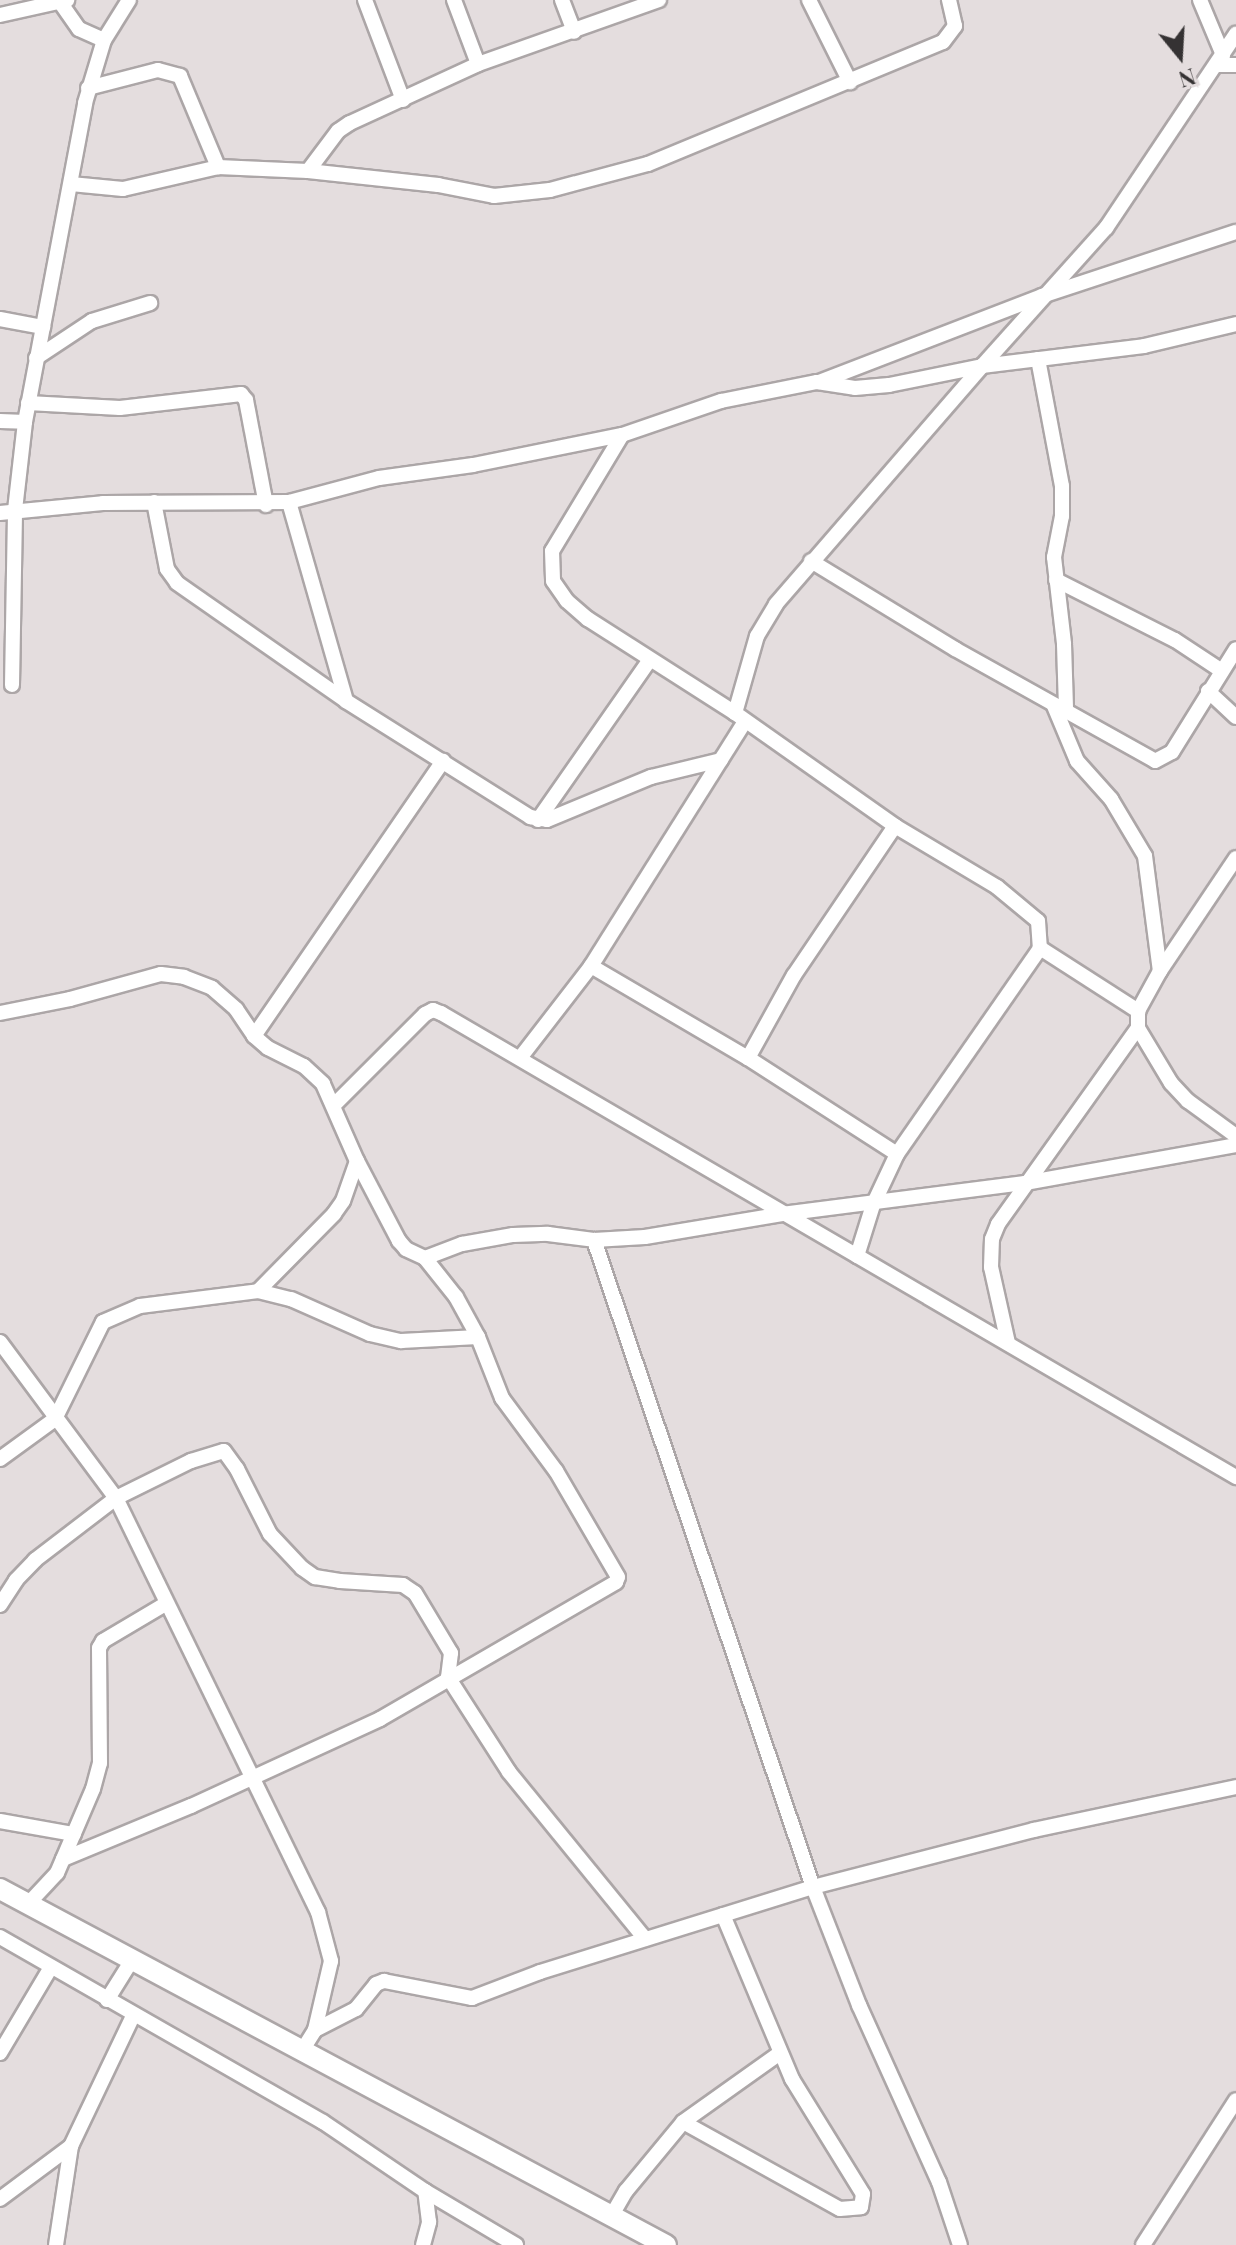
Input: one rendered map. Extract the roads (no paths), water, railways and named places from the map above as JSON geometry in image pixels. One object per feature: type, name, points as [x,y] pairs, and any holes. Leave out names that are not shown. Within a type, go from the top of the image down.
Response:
[{"type":"street","points":[[12,685],[8,512],[88,88],[104,40],[129,0]]},
{"type":"street","points":[[365,0],[403,100]]},
{"type":"street","points":[[454,0],[478,64]]},
{"type":"street","points":[[562,0],[574,32]]},
{"type":"street","points":[[308,171],[343,126],[478,64],[659,0]]},
{"type":"street","points":[[809,0],[850,82]]},
{"type":"street","points":[[71,184],[123,189],[218,167],[308,171],[438,185],[494,196],[517,195],[648,164],[943,42],[955,26],[949,0]]},
{"type":"street","points":[[1200,0],[1220,60]]},
{"type":"street","points":[[0,15],[64,1],[79,29],[104,40]]},
{"type":"street","points":[[520,1058],[591,966],[721,760],[740,717],[757,636],[776,604],[1042,296],[1106,228],[1175,120],[1236,34]]},
{"type":"street","points":[[1220,60],[1236,65]]},
{"type":"street","points":[[88,88],[158,70],[180,76],[218,167]]},
{"type":"street","points":[[8,512],[201,500],[266,505],[289,502],[379,478],[473,465],[622,435],[721,401],[817,382],[1042,296],[1236,232]]},
{"type":"street","points":[[36,358],[92,321],[150,303]]},
{"type":"street","points":[[0,319],[43,327]]},
{"type":"street","points":[[817,382],[855,388],[889,385],[982,366],[1144,346],[1236,324]]},
{"type":"street","points":[[1038,359],[1062,486],[1062,516],[1054,557],[1064,644],[1060,708],[1077,761],[1111,799],[1145,856],[1160,971]]},
{"type":"street","points":[[28,403],[120,408],[241,394],[246,400],[266,505]]},
{"type":"street","points":[[0,421],[25,422]]},
{"type":"street","points":[[622,435],[552,551],[550,567],[553,581],[567,601],[649,661],[740,717],[895,826],[997,887],[1031,913],[1040,929],[1040,948],[897,1154],[873,1205],[857,1256]]},
{"type":"street","points":[[154,502],[167,569],[177,583],[346,701],[538,820]]},
{"type":"street","points":[[289,502],[346,701]]},
{"type":"street","points":[[811,561],[1155,761],[1172,752],[1236,649]]},
{"type":"street","points":[[1056,580],[1175,640],[1222,671]]},
{"type":"street","points":[[538,820],[649,661]]},
{"type":"street","points":[[1208,691],[1236,717]]},
{"type":"street","points":[[538,820],[651,777],[721,760]]},
{"type":"street","points":[[254,1036],[443,761]]},
{"type":"street","points":[[748,1058],[794,975],[895,826]]},
{"type":"street","points":[[1236,858],[1160,971],[1138,1011],[1138,1028],[1171,1083],[1188,1101],[1236,1136]]},
{"type":"street","points":[[1040,948],[1138,1011]]},
{"type":"street","points":[[591,966],[748,1058],[897,1154]]},
{"type":"street","points":[[0,1013],[70,999],[161,974],[184,977],[212,988],[236,1009],[254,1036],[304,1066],[323,1084],[335,1104],[357,1161],[399,1241],[406,1249],[425,1258],[445,1280],[478,1337],[502,1398],[556,1471],[618,1577],[563,1613],[380,1719],[63,1859]]},
{"type":"street","points":[[335,1104],[385,1051],[433,1010],[1236,1477]]},
{"type":"street","points":[[1008,1343],[990,1253],[998,1224],[1138,1028]]},
{"type":"street","points":[[425,1258],[462,1244],[513,1235],[548,1234],[594,1240],[645,1237],[782,1214],[873,1205],[1025,1183],[1236,1145]]},
{"type":"street","points":[[258,1291],[334,1214],[343,1201],[357,1161]]},
{"type":"street","points":[[594,1240],[813,1887],[859,2005],[939,2182],[960,2245]]},
{"type":"street","points":[[0,1459],[55,1419],[103,1322],[140,1306],[258,1291],[291,1299],[370,1334],[401,1341],[478,1337]]},
{"type":"street","points":[[0,1342],[116,1498],[318,1912],[331,1961],[315,2030],[303,2049]]},
{"type":"street","points":[[0,1605],[16,1580],[35,1560],[116,1498],[179,1467],[224,1451],[237,1469],[270,1534],[302,1568],[315,1577],[403,1585],[415,1593],[451,1653],[448,1677],[509,1772],[645,1939]]},
{"type":"street","points":[[28,1904],[57,1873],[93,1789],[100,1763],[99,1648],[103,1641],[167,1603]]},
{"type":"street","points":[[315,2030],[356,2009],[376,1984],[384,1981],[472,1998],[540,1972],[813,1887],[1034,1830],[1236,1787]]},
{"type":"street","points":[[0,1821],[74,1834]]},
{"type":"street","points":[[0,1889],[666,2245]]},
{"type":"street","points":[[683,2122],[840,2209],[861,2207],[863,2194],[810,2111],[780,2053],[723,1915]]},
{"type":"street","points":[[0,1937],[133,2016],[323,2122],[425,2191],[516,2245]]},
{"type":"street","points":[[107,2000],[132,1960]]},
{"type":"street","points":[[0,2053],[51,1967]]},
{"type":"street","points":[[56,2245],[71,2146],[133,2016]]},
{"type":"street","points":[[612,2215],[626,2191],[683,2122],[780,2053]]},
{"type":"street","points":[[1143,2245],[1236,2100]]},
{"type":"street","points":[[0,2199],[71,2146]]},
{"type":"street","points":[[423,2245],[429,2222],[425,2191]]}]
